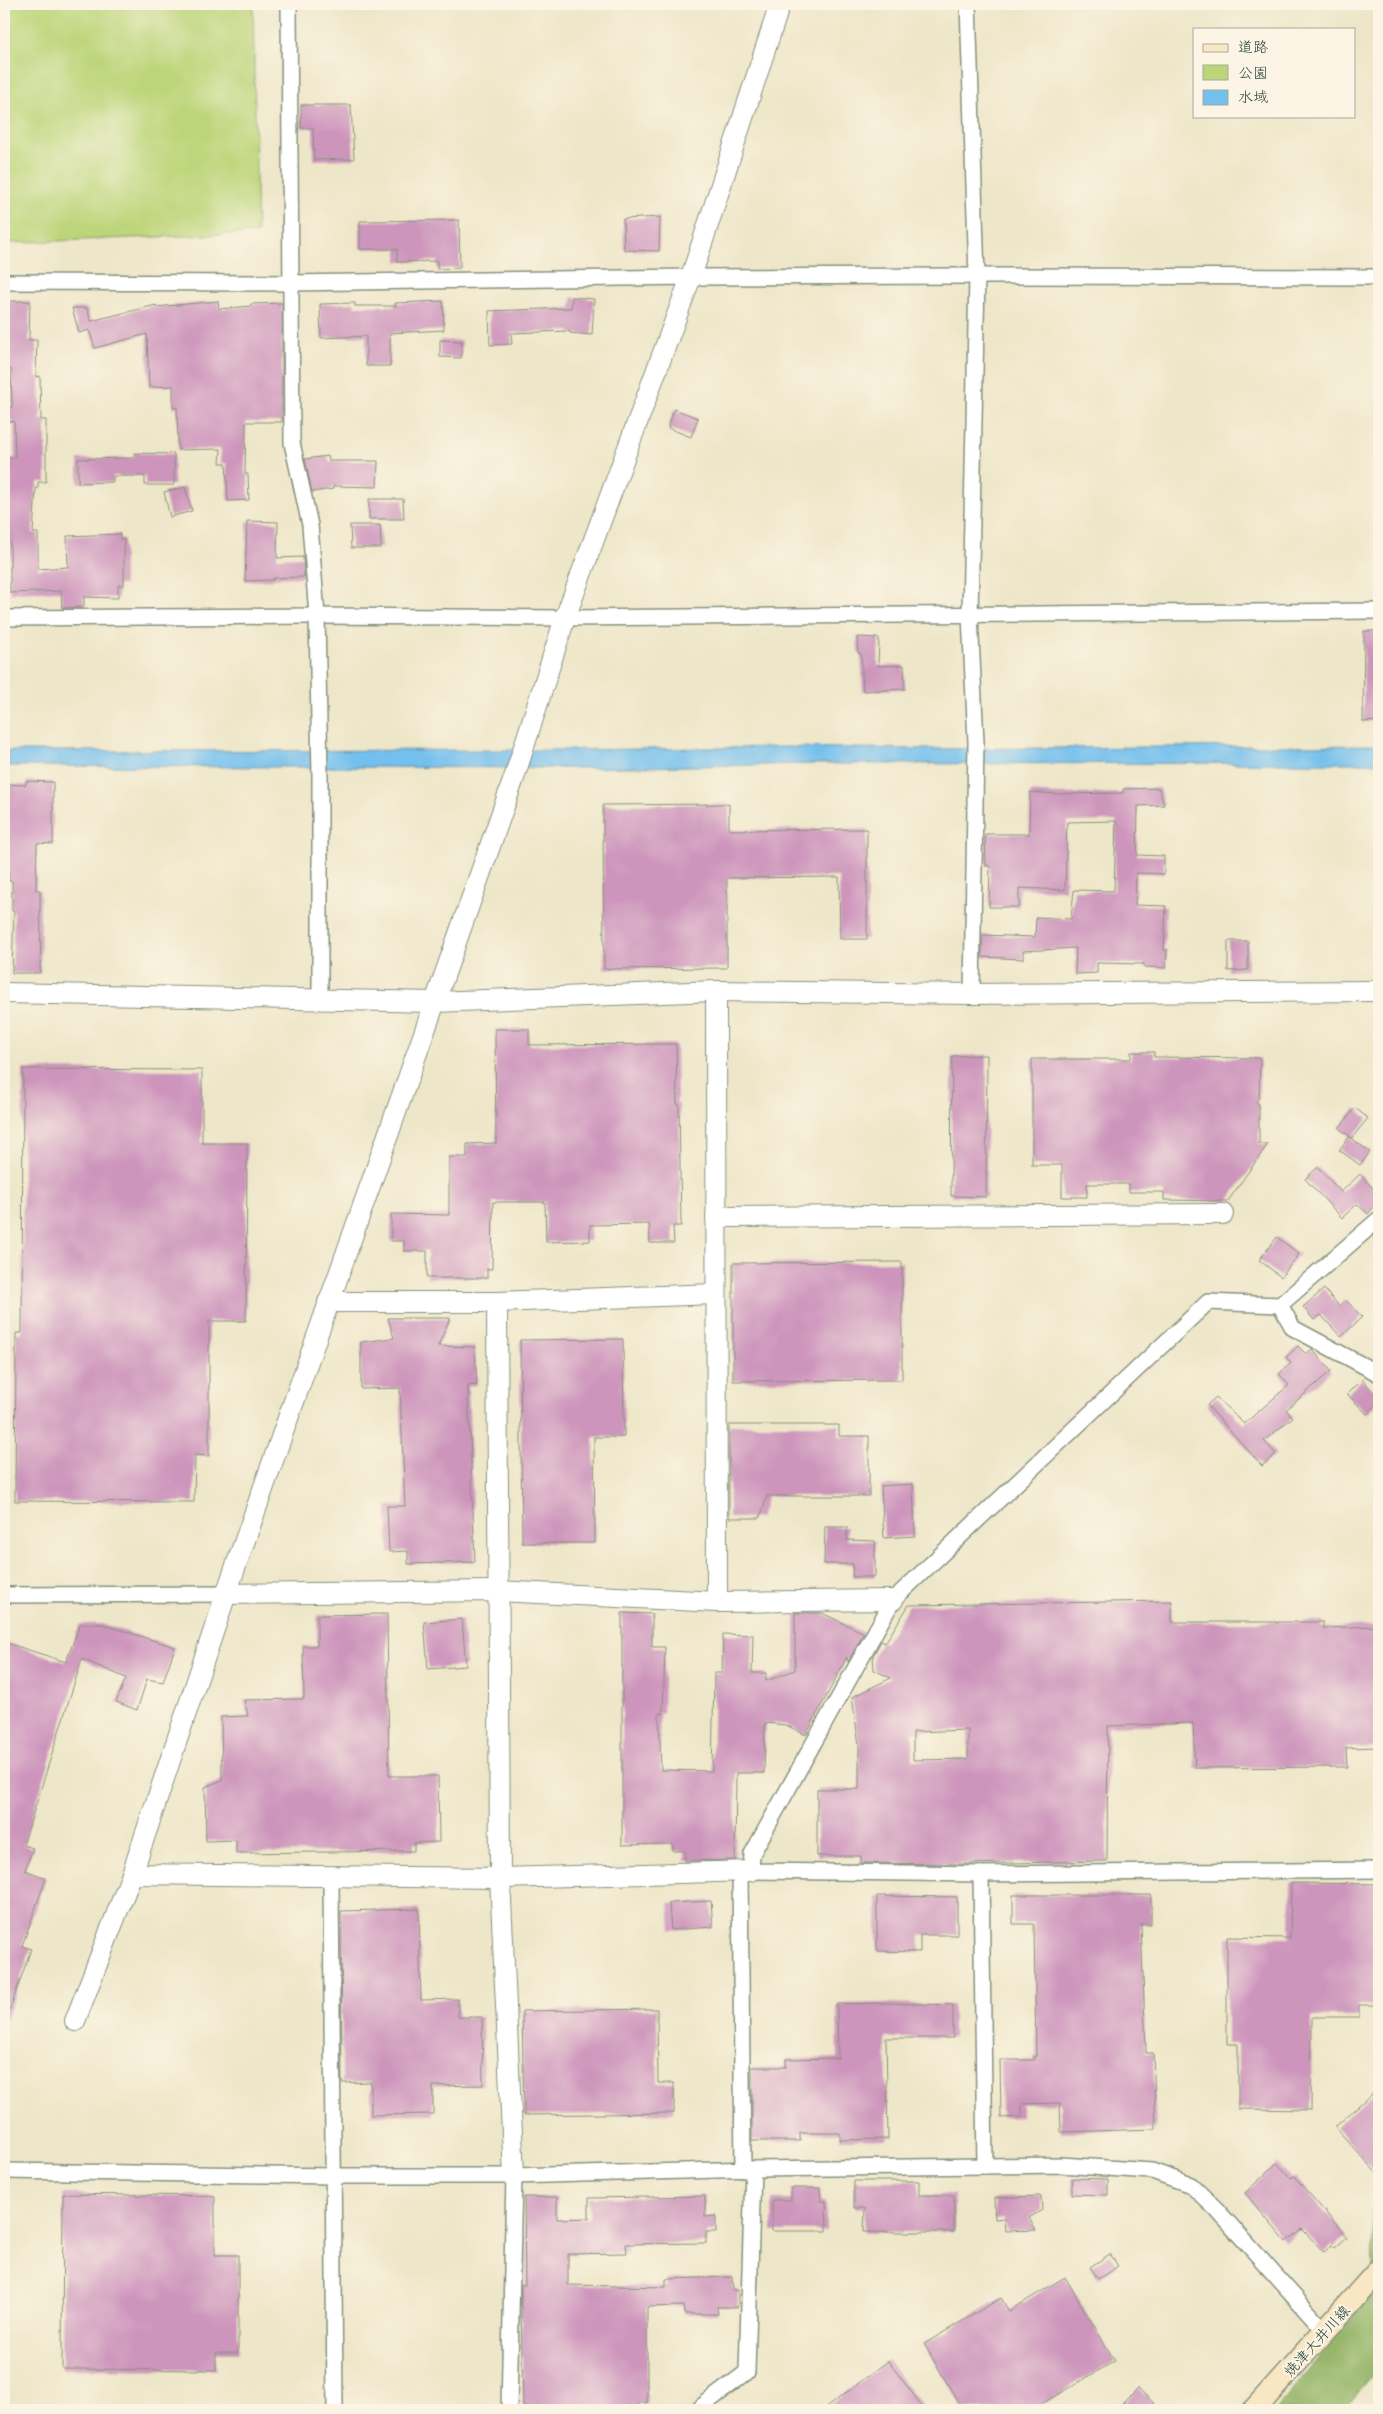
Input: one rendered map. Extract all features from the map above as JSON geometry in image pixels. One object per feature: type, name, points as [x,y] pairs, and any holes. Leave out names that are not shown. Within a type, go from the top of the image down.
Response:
[{"type":"main road","name":"焼津大井川線","points":[[1254,2410],[1326,2332],[1379,2270]]},
{"type":"street","points":[[290,4],[292,443],[310,525],[317,616],[320,776],[320,1001]]},
{"type":"street","points":[[75,2021],[132,1874],[226,1594],[514,778],[565,618],[691,277],[780,4]]},
{"type":"street","points":[[968,4],[977,276],[970,616],[976,742],[972,994]]},
{"type":"street","points":[[4,282],[290,283],[691,277],[977,276],[1379,278]]},
{"type":"street","points":[[4,618],[970,616],[1379,611]]},
{"type":"street","points":[[4,993],[434,1002],[716,991],[972,994],[1379,991]]},
{"type":"street","points":[[716,991],[717,1602]]},
{"type":"street","points":[[716,1217],[1223,1214]]},
{"type":"street","points":[[697,2410],[747,2372],[746,1871],[752,1854],[893,1600],[1208,1302],[1280,1304],[1379,1219]]},
{"type":"street","points":[[328,1302],[497,1302],[716,1294]]},
{"type":"street","points":[[497,1302],[497,1591],[500,1878],[514,2176],[509,2410]]},
{"type":"street","points":[[1280,1304],[1293,1328],[1379,1374]]},
{"type":"street","points":[[4,1595],[497,1591],[717,1602],[893,1600]]},
{"type":"street","points":[[132,1874],[331,1878],[500,1878],[746,1871],[981,1874],[1379,1870]]},
{"type":"street","points":[[981,1874],[986,2166]]},
{"type":"street","points":[[331,1878],[335,2410]]},
{"type":"street","points":[[4,2171],[333,2176],[514,2176],[1060,2165],[1152,2171],[1191,2186],[1216,2209],[1326,2332]]},
{"type":"green space","points":[[4,4],[253,4],[257,233],[4,243]]},
{"type":"green space","points":[[1379,2201],[1379,2369],[1343,2410],[1275,2410],[1373,2292],[1372,2210]]},
{"type":"water","points":[[1379,745],[1379,763],[818,764],[575,768],[4,766],[4,751],[563,750],[785,747],[930,749]]},
{"type":"building","points":[[301,105],[351,105],[354,159],[314,160],[313,128],[301,128]]},
{"type":"building","points":[[660,217],[659,251],[624,250],[623,219]]},
{"type":"building","points":[[459,220],[460,268],[437,269],[437,261],[397,262],[397,249],[360,249],[360,221]]},
{"type":"building","points":[[572,297],[594,299],[592,335],[570,333],[570,331],[511,333],[512,344],[490,345],[489,311],[571,308]]},
{"type":"building","points":[[4,301],[30,301],[29,340],[37,340],[36,377],[40,376],[41,420],[46,420],[46,482],[38,482],[38,488],[36,488],[33,533],[38,533],[38,569],[68,567],[67,536],[120,534],[120,539],[124,539],[124,585],[118,585],[118,598],[84,597],[84,607],[62,608],[61,591],[10,593],[10,526],[4,525],[7,484],[4,484],[4,458],[15,458],[14,421],[4,422],[4,407],[12,407],[11,369],[4,369]]},
{"type":"building","points":[[218,301],[219,309],[251,306],[251,304],[282,303],[282,422],[246,422],[245,474],[248,474],[249,500],[228,501],[226,463],[220,463],[221,449],[178,450],[177,407],[173,408],[173,386],[149,387],[147,334],[95,348],[89,330],[79,333],[72,308],[87,308],[91,321],[156,305],[156,307]]},
{"type":"building","points":[[443,301],[444,330],[390,333],[390,366],[366,366],[366,336],[321,338],[320,304],[355,303],[355,306],[396,306],[395,303]]},
{"type":"building","points":[[440,340],[462,341],[461,358],[440,357]]},
{"type":"building","points":[[674,409],[698,418],[691,437],[668,428]]},
{"type":"building","points":[[134,453],[174,454],[174,485],[145,485],[145,476],[113,476],[113,482],[78,483],[78,459],[134,458]]},
{"type":"building","points":[[328,456],[329,461],[378,461],[377,487],[333,486],[333,489],[312,492],[305,459]]},
{"type":"building","points":[[185,487],[192,511],[170,517],[164,492]]},
{"type":"building","points":[[369,499],[403,499],[404,519],[369,519]]},
{"type":"building","points":[[247,521],[278,522],[277,558],[303,557],[304,577],[245,581]]},
{"type":"building","points":[[350,525],[380,525],[381,548],[351,548]]},
{"type":"building","points":[[1364,631],[1379,631],[1379,721],[1363,722]]},
{"type":"building","points":[[857,637],[879,638],[878,666],[904,665],[905,689],[863,691],[861,654],[858,653]]},
{"type":"building","points":[[26,781],[53,782],[53,844],[37,843],[36,890],[40,890],[41,921],[40,973],[12,973],[14,911],[12,911],[12,881],[9,881],[9,843],[4,843],[4,784],[26,785]]},
{"type":"building","points":[[1159,788],[1164,805],[1138,806],[1137,855],[1164,856],[1164,874],[1136,873],[1135,905],[1166,906],[1164,950],[1167,950],[1166,968],[1144,967],[1144,964],[1097,963],[1097,973],[1075,974],[1076,948],[1023,951],[1023,959],[982,957],[982,935],[1035,937],[1036,917],[1071,919],[1074,890],[1114,891],[1116,821],[1067,822],[1065,890],[1019,888],[1019,907],[989,907],[990,866],[986,866],[985,834],[1029,834],[1030,792],[1055,794],[1123,793],[1123,789]]},
{"type":"building","points":[[729,804],[729,830],[867,829],[867,939],[840,939],[839,877],[727,878],[727,968],[604,969],[603,805]]},
{"type":"building","points":[[1228,941],[1248,941],[1248,970],[1228,971]]},
{"type":"building","points":[[495,1029],[529,1029],[529,1045],[676,1044],[681,1226],[673,1226],[674,1243],[650,1243],[649,1224],[590,1225],[590,1241],[546,1242],[545,1202],[493,1202],[492,1269],[487,1269],[487,1278],[427,1278],[427,1251],[404,1251],[404,1241],[391,1241],[391,1214],[449,1215],[449,1157],[467,1157],[467,1144],[496,1143]]},
{"type":"building","points":[[1131,1052],[1154,1052],[1154,1057],[1260,1058],[1259,1098],[1256,1101],[1259,1105],[1259,1144],[1268,1144],[1228,1201],[1164,1200],[1164,1192],[1129,1192],[1129,1184],[1087,1184],[1087,1197],[1062,1197],[1062,1165],[1032,1165],[1032,1059],[1131,1059]]},
{"type":"building","points":[[987,1055],[986,1197],[951,1196],[952,1056]]},
{"type":"building","points":[[23,1069],[202,1070],[202,1143],[247,1143],[246,1321],[209,1321],[209,1456],[195,1455],[194,1502],[15,1501],[16,1333],[22,1333]]},
{"type":"building","points":[[1355,1108],[1368,1118],[1352,1138],[1339,1128]]},
{"type":"building","points":[[1349,1137],[1370,1152],[1360,1165],[1339,1150]]},
{"type":"building","points":[[1318,1167],[1341,1192],[1360,1174],[1379,1195],[1379,1199],[1368,1214],[1357,1204],[1342,1218],[1305,1179]]},
{"type":"building","points":[[1277,1237],[1299,1254],[1281,1277],[1259,1260]]},
{"type":"building","points":[[902,1262],[902,1380],[733,1381],[733,1263]]},
{"type":"building","points":[[1324,1289],[1339,1306],[1346,1300],[1362,1317],[1341,1337],[1321,1315],[1314,1320],[1303,1307]]},
{"type":"building","points":[[388,1318],[450,1318],[438,1346],[475,1347],[477,1385],[468,1386],[475,1562],[408,1564],[408,1551],[389,1552],[387,1506],[405,1506],[400,1388],[361,1389],[361,1342],[394,1338]]},
{"type":"building","points":[[623,1339],[624,1437],[594,1437],[595,1543],[522,1543],[520,1340]]},
{"type":"building","points":[[1298,1346],[1306,1354],[1312,1349],[1331,1371],[1286,1410],[1293,1417],[1264,1441],[1276,1454],[1262,1466],[1207,1405],[1216,1397],[1244,1424],[1289,1385],[1279,1374],[1291,1363],[1286,1357]]},
{"type":"building","points":[[1362,1379],[1379,1398],[1379,1402],[1367,1414],[1347,1394]]},
{"type":"building","points":[[729,1425],[839,1425],[839,1436],[869,1436],[869,1496],[767,1496],[760,1518],[729,1518]]},
{"type":"building","points":[[913,1484],[915,1536],[884,1538],[881,1486]]},
{"type":"building","points":[[825,1527],[847,1527],[847,1540],[875,1541],[875,1577],[852,1577],[853,1564],[824,1564]]},
{"type":"building","points":[[1172,1601],[1172,1622],[1323,1622],[1323,1628],[1379,1626],[1379,1747],[1346,1748],[1347,1767],[1195,1768],[1193,1723],[1108,1726],[1107,1861],[963,1864],[861,1863],[861,1856],[817,1856],[817,1789],[859,1789],[859,1745],[852,1697],[891,1678],[874,1670],[873,1656],[881,1641],[885,1643],[909,1605]],"holes":[[[968,1730],[968,1759],[913,1760],[913,1732]]]},
{"type":"building","points":[[622,1613],[652,1614],[652,1647],[665,1647],[663,1714],[659,1713],[661,1770],[712,1771],[714,1673],[722,1673],[723,1634],[753,1635],[752,1673],[766,1673],[766,1681],[795,1670],[795,1613],[822,1613],[864,1633],[848,1662],[847,1657],[806,1735],[786,1725],[765,1723],[764,1773],[736,1773],[735,1860],[685,1861],[685,1851],[673,1851],[673,1844],[622,1845]]},
{"type":"building","points":[[387,1614],[389,1776],[438,1776],[439,1842],[414,1843],[414,1851],[236,1853],[236,1840],[206,1841],[205,1787],[222,1780],[221,1717],[248,1716],[244,1700],[304,1699],[303,1646],[317,1646],[317,1615]]},
{"type":"building","points":[[462,1619],[466,1666],[428,1669],[424,1622]]},
{"type":"building","points":[[80,1624],[102,1624],[175,1647],[163,1682],[147,1679],[137,1710],[116,1702],[126,1678],[82,1659],[23,1845],[33,1848],[25,1870],[46,1878],[22,1946],[31,1949],[6,2021],[4,2020],[4,1642],[66,1662]]},
{"type":"building","points":[[1291,1883],[1379,1884],[1379,2005],[1359,2005],[1359,2017],[1312,2017],[1311,2110],[1238,2109],[1238,2044],[1227,2044],[1227,1937],[1290,1938]]},
{"type":"building","points":[[1013,1895],[1151,1895],[1151,1924],[1141,1924],[1146,2053],[1153,2053],[1156,2129],[1061,2132],[1060,2103],[1022,2104],[1022,2117],[1001,2118],[1000,2060],[1034,2060],[1034,2056],[1036,2056],[1034,1924],[1013,1924]]},
{"type":"building","points":[[877,1896],[957,1897],[957,1935],[920,1935],[920,1952],[877,1951]]},
{"type":"building","points":[[711,1901],[713,1927],[671,1930],[669,1903]]},
{"type":"building","points":[[419,1909],[421,2000],[458,1999],[458,2017],[482,2017],[483,2085],[433,2086],[433,2114],[371,2115],[371,2082],[342,2083],[341,1911]]},
{"type":"building","points":[[837,2004],[953,2005],[953,2038],[886,2038],[888,2139],[840,2140],[840,2133],[800,2133],[800,2141],[752,2141],[752,2067],[786,2067],[786,2059],[838,2058]]},
{"type":"building","points":[[657,2009],[658,2083],[674,2083],[674,2113],[524,2115],[522,2011]]},
{"type":"building","points":[[1379,2087],[1379,2176],[1335,2127]]},
{"type":"building","points":[[1277,2163],[1291,2178],[1294,2176],[1347,2237],[1335,2248],[1332,2245],[1324,2252],[1302,2229],[1286,2242],[1245,2193]]},
{"type":"building","points":[[1072,2178],[1108,2179],[1108,2195],[1072,2194]]},
{"type":"building","points":[[854,2181],[919,2181],[919,2195],[954,2195],[954,2232],[864,2232],[865,2208],[854,2208]]},
{"type":"building","points":[[791,2188],[820,2188],[821,2201],[826,2201],[827,2231],[772,2231],[772,2200],[791,2200]]},
{"type":"building","points":[[63,2194],[215,2196],[215,2255],[238,2255],[238,2353],[216,2353],[216,2370],[62,2369]]},
{"type":"building","points":[[705,2196],[705,2217],[716,2216],[716,2232],[706,2232],[706,2243],[626,2244],[627,2253],[568,2254],[568,2285],[666,2287],[666,2279],[732,2277],[733,2290],[738,2290],[738,2307],[717,2307],[718,2314],[684,2314],[683,2306],[647,2307],[647,2403],[638,2403],[638,2407],[616,2407],[616,2410],[574,2410],[574,2407],[523,2407],[521,2285],[525,2285],[524,2197],[557,2197],[557,2219],[589,2218],[589,2198]]},
{"type":"building","points":[[1041,2196],[1042,2210],[1029,2218],[1036,2230],[1005,2231],[1004,2218],[995,2219],[994,2198]]},
{"type":"building","points":[[1110,2254],[1118,2266],[1098,2279],[1090,2267]]},
{"type":"building","points":[[1065,2277],[1115,2361],[1031,2410],[963,2410],[924,2344],[1001,2298],[1009,2311]]},
{"type":"building","points":[[888,2361],[925,2410],[823,2410]]},
{"type":"building","points":[[1138,2388],[1161,2410],[1116,2410]]}]
